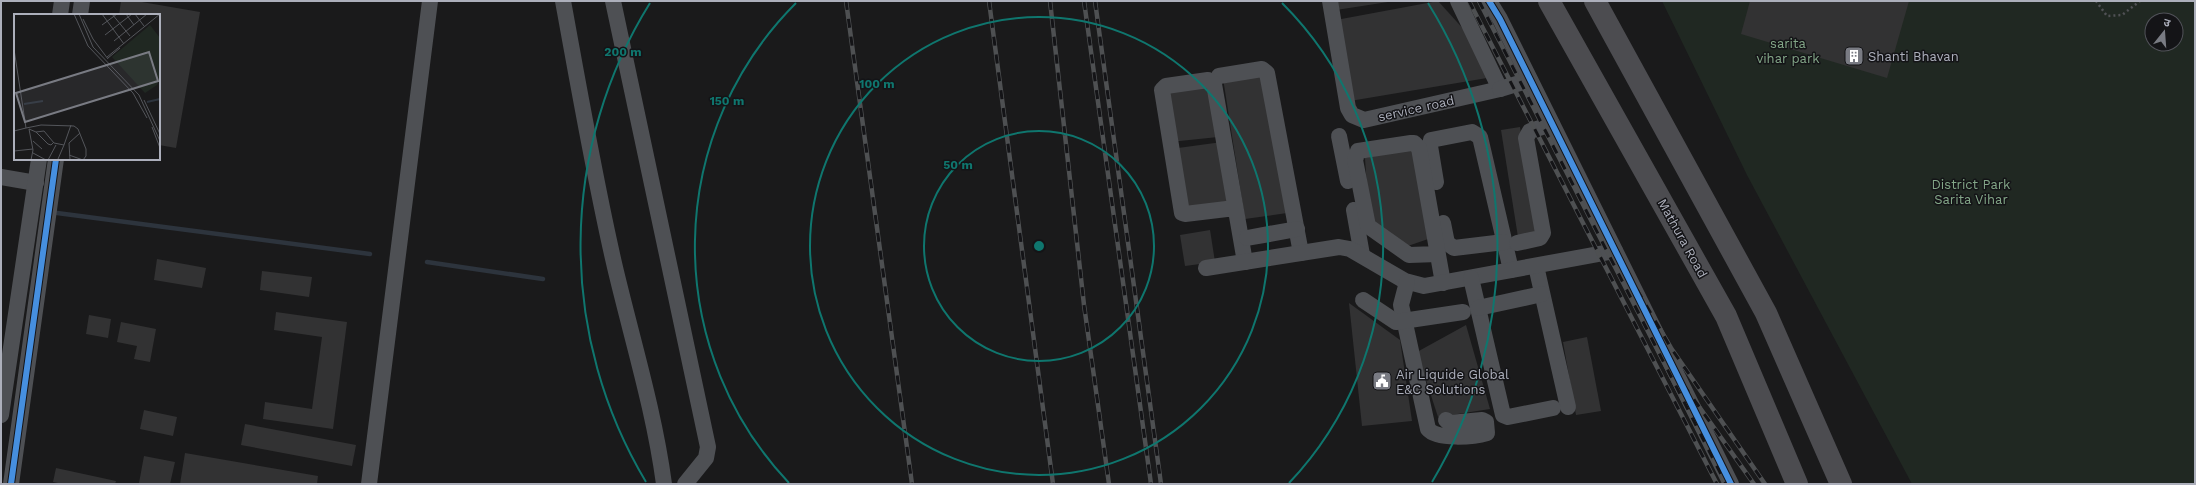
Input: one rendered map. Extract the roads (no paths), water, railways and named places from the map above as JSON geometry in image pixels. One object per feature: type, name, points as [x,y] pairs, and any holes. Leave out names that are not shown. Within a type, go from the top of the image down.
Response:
[{"type":"highway","name":"Mathura Road","points":[[1549,1],[1726,316],[1797,484]]},
{"type":"highway","points":[[1595,1],[1766,313],[1841,484]]},
{"type":"street","points":[[60,14],[62,1]]},
{"type":"street","points":[[80,14],[82,1]]},
{"type":"street","points":[[369,484],[430,1]]},
{"type":"street","points":[[563,1],[596,181],[614,263],[652,416],[664,484]]},
{"type":"street","points":[[613,1],[708,447],[706,458],[685,484]]},
{"type":"street","name":"service road","points":[[1330,1],[1348,108],[1352,115],[1364,120],[1500,89]]},
{"type":"street","points":[[1458,1],[1500,89],[1530,80]]},
{"type":"street","points":[[1489,1],[1530,80],[1731,484]]},
{"type":"street","points":[[1219,76],[1262,69],[1267,73],[1301,253]]},
{"type":"street","points":[[1235,208],[1185,214],[1182,213],[1162,90],[1166,86],[1208,80],[1214,84],[1235,208],[1247,261]]},
{"type":"street","points":[[1224,99],[1247,238],[1247,261]]},
{"type":"street","points":[[1511,270],[1511,242],[1480,137],[1472,132],[1431,140],[1430,146],[1447,243],[1449,246],[1459,249],[1511,242],[1540,238],[1543,233],[1526,138],[1530,131],[1552,124]]},
{"type":"street","points":[[1339,136],[1362,255]]},
{"type":"street","points":[[1438,254],[1409,255],[1368,226],[1355,160],[1358,151],[1411,143],[1417,146],[1438,254],[1443,283]]},
{"type":"street","points":[[1,416],[39,160]]},
{"type":"street","points":[[11,484],[56,160]]},
{"type":"street","points":[[1,177],[36,183]]},
{"type":"street","points":[[1247,238],[1297,229]]},
{"type":"street","points":[[1206,268],[1339,247],[1350,249],[1362,255],[1407,282],[1424,286],[1615,252]]},
{"type":"street","points":[[1472,278],[1503,415],[1508,417],[1560,407],[1542,294],[1536,266]]},
{"type":"street","points":[[1407,282],[1401,301],[1428,429],[1431,433],[1442,437],[1487,432],[1486,422],[1482,420],[1450,423],[1446,420]]},
{"type":"street","points":[[1478,308],[1542,294]]},
{"type":"street","points":[[1363,300],[1396,322],[1405,322],[1463,312]]},
{"type":"waterway","points":[[57,213],[370,254]]},
{"type":"waterway","points":[[427,262],[543,279]]},
{"type":"railway","points":[[846,1],[912,484]]},
{"type":"railway","points":[[989,1],[1053,484]]},
{"type":"railway","points":[[1050,1],[1084,305],[1109,484]]},
{"type":"railway","points":[[1084,1],[1151,484]]},
{"type":"railway","points":[[1095,1],[1161,484]]},
{"type":"railway","points":[[1469,1],[1717,484]]},
{"type":"railway","points":[[1479,1],[1726,484]]},
{"type":"railway","points":[[1490,1],[1635,286],[1671,348],[1765,484]]},
{"type":"railway","points":[[1673,370],[1754,484]]},
{"type":"place","name":"Shanti Bhavan","points":[[1854,56]]},
{"type":"place","name":"Air Liquide Global E&C Solutions","points":[[1382,381]]},
{"type":"park label","name":"sarita vihar park","points":[[1788,50]]},
{"type":"park label","name":"District Park Sarita Vihar","points":[[1971,192]]}]
